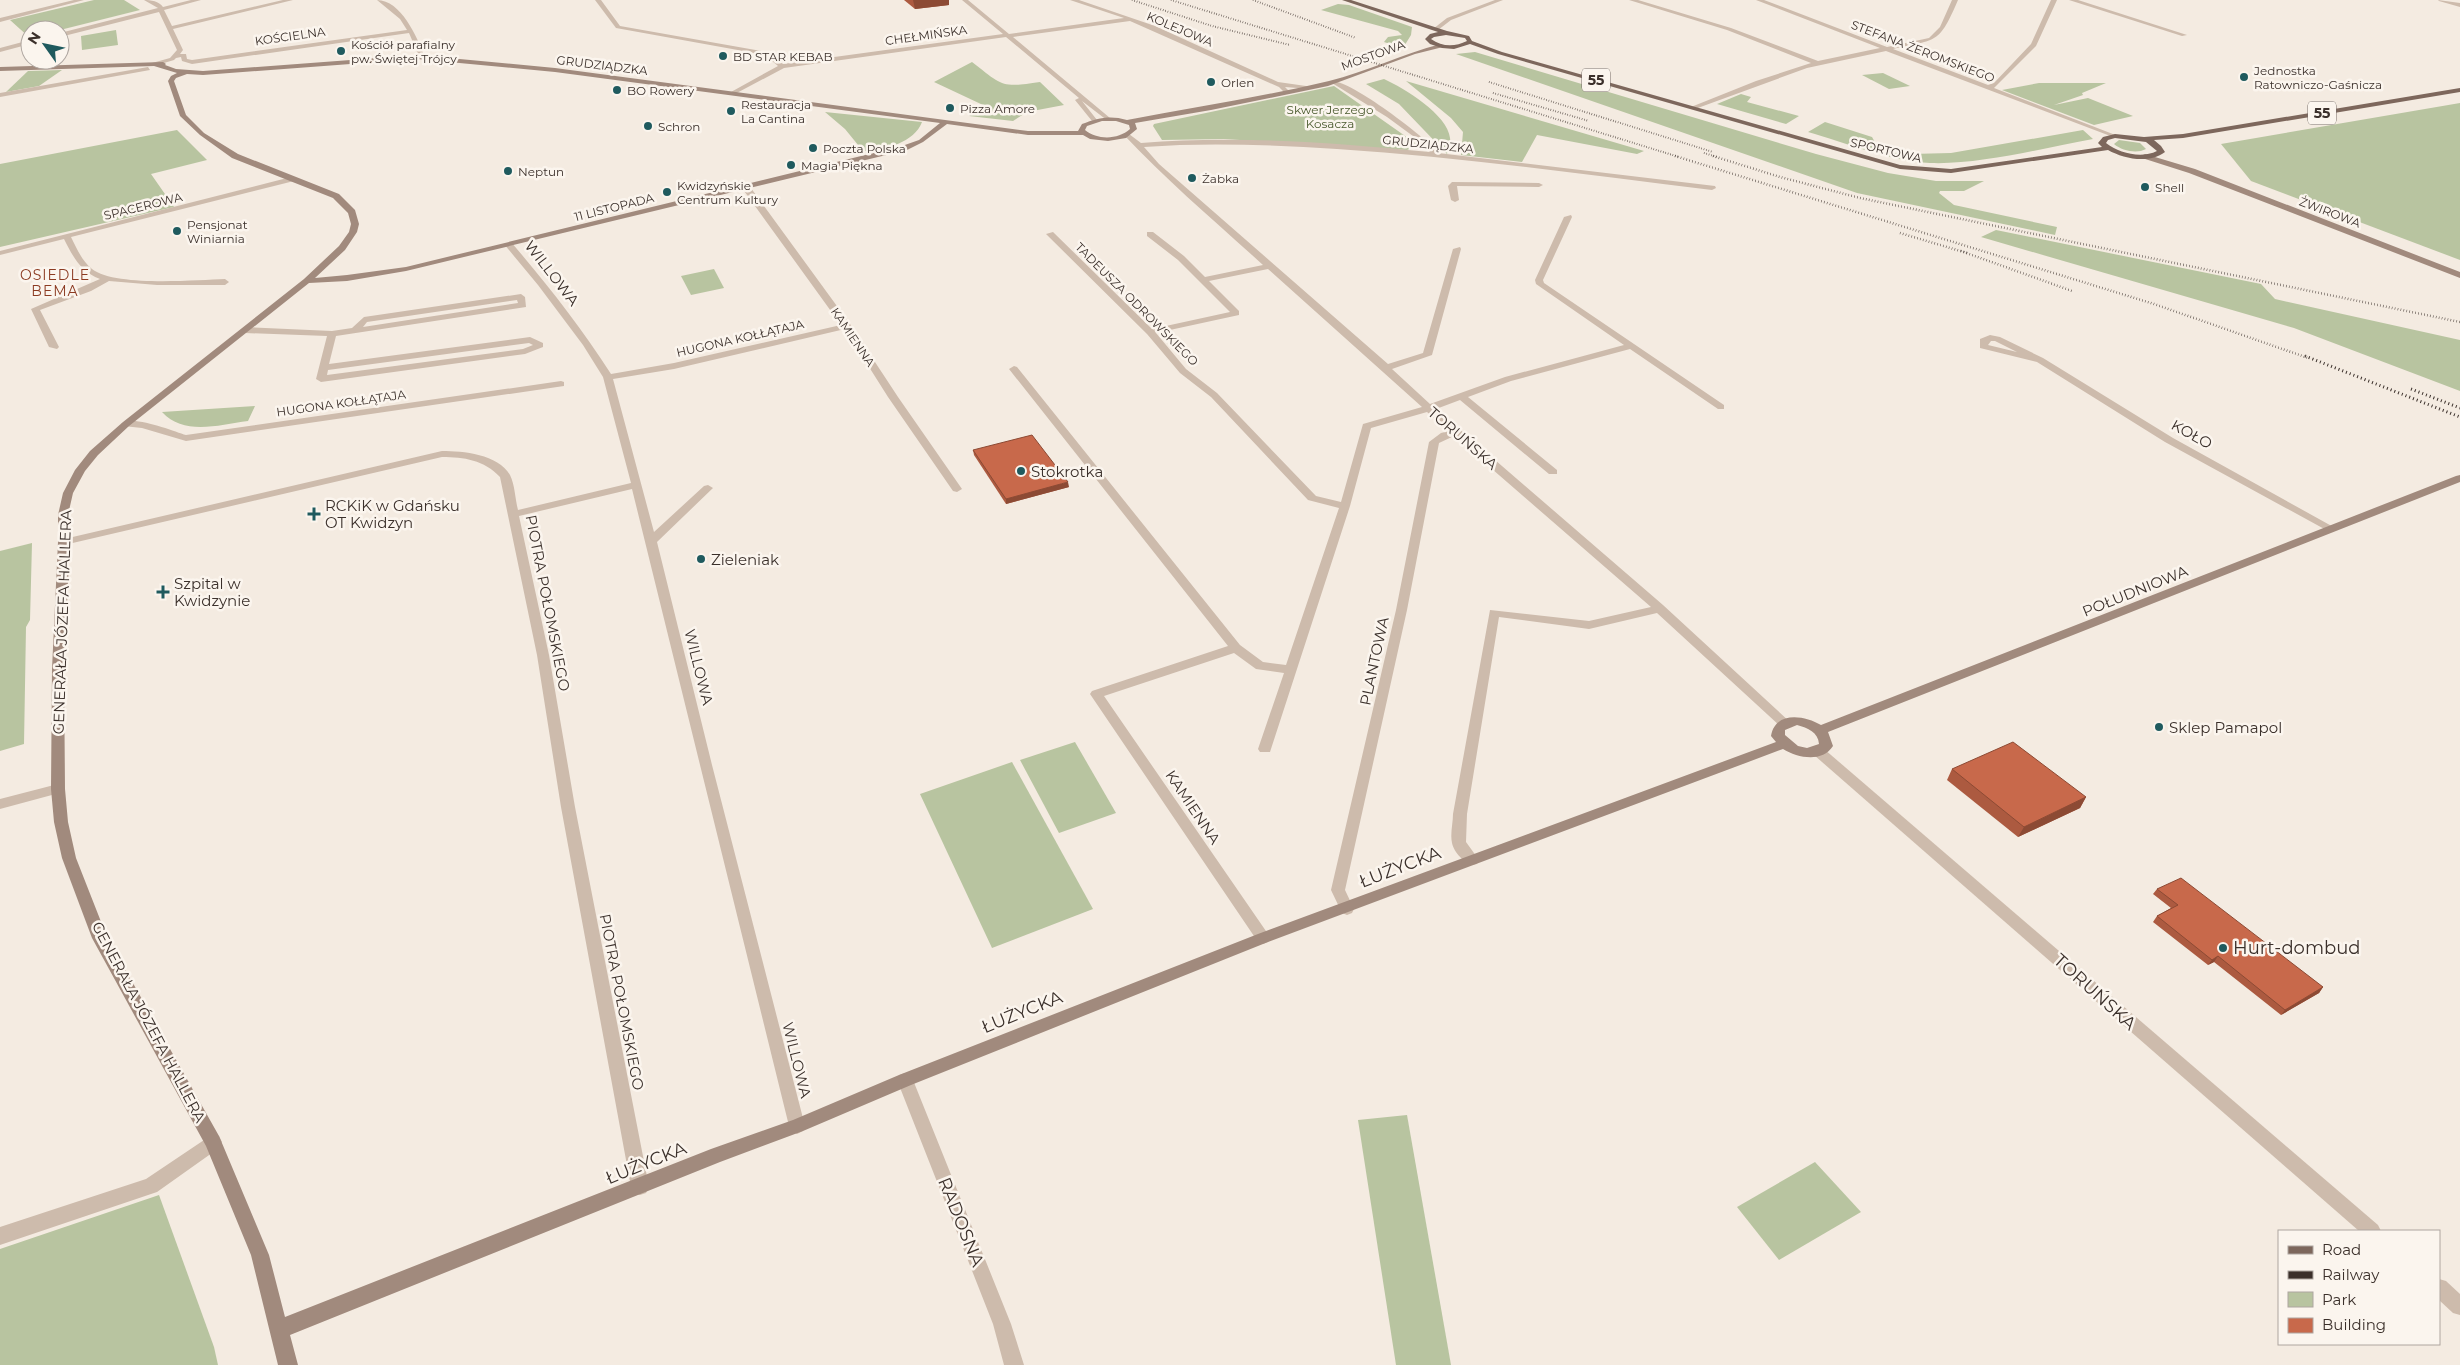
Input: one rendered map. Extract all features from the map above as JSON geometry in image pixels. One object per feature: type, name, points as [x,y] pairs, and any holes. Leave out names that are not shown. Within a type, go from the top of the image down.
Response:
[{"type":"main road","points":[[1345,0],[1414,23],[1434,32],[1428,39],[1432,43]]},
{"type":"main road","name":"55","points":[[1434,32],[1467,37],[1470,42],[1500,53],[1692,108]]},
{"type":"main road","name":"55","points":[[1463,46],[1470,42]]},
{"type":"main road","name":"55","points":[[1432,43],[1441,46],[1463,46],[1500,53]]},
{"type":"main road","name":"55","points":[[2105,138],[2116,136],[2143,139],[2184,136],[2460,90]]},
{"type":"main road","name":"SPORTOWA","points":[[1692,108],[1877,161],[1918,170],[1938,172],[1980,168],[2109,148]]},
{"type":"main road","name":"55","points":[[2109,148],[2126,154],[2145,156],[2184,136]]},
{"type":"main road","points":[[2105,138],[2102,143],[2109,148]]},
{"type":"main road","name":"55","points":[[2143,139],[2158,150]]},
{"type":"street","points":[[0,20],[81,0]]},
{"type":"street","points":[[147,0],[159,5],[180,50],[176,56],[154,64]]},
{"type":"street","points":[[70,33],[198,0]]},
{"type":"street","points":[[170,28],[290,0]]},
{"type":"street","points":[[380,0],[398,14],[412,31],[421,55],[417,57]]},
{"type":"street","points":[[598,0],[618,27],[767,54],[782,66]]},
{"type":"street","points":[[965,0],[1075,93],[1087,99],[1108,119]]},
{"type":"street","name":"KOLEJOWA","points":[[1073,0],[1130,20],[1276,84],[1287,92]]},
{"type":"street","points":[[1434,32],[1449,19],[1500,0]]},
{"type":"street","points":[[1632,0],[1729,29],[1818,63]]},
{"type":"street","name":"STEFANA ŻEROMSKIEGO","points":[[1759,0],[2079,124],[2116,136]]},
{"type":"street","points":[[1692,108],[1758,82],[1818,63],[1928,40],[1936,36],[1943,28],[1955,0]]},
{"type":"street","points":[[1988,88],[1996,84],[2034,46],[2054,0]]},
{"type":"street","points":[[2072,0],[2184,35]]},
{"type":"street","points":[[2441,0],[2460,5]]},
{"type":"street","name":"CHEŁMIŃSKA","points":[[733,93],[782,66],[1130,20]]},
{"type":"street","name":"KOŚCIELNA","points":[[176,56],[184,55],[184,60],[192,62],[412,31]]},
{"type":"street","name":"MOSTOWA","points":[[1287,92],[1306,90],[1334,82],[1413,53],[1432,43]]},
{"type":"street","points":[[0,50],[20,45]]},
{"type":"street","name":"MOSTOWA","points":[[1420,50],[1441,46]]},
{"type":"street","name":"GRUDZIĄDZKA","points":[[0,68],[154,64],[168,70],[203,73],[417,57],[555,70],[1041,134],[1082,130],[1093,137],[1116,138],[1127,135]]},
{"type":"street","points":[[0,96],[148,69]]},
{"type":"street","name":"GENERAŁA JÓZEFA HALLERA","points":[[186,72],[173,77],[171,81],[183,116],[190,125],[235,156],[336,196],[352,212],[355,224],[353,232],[342,248],[307,282],[126,424],[94,453],[80,470],[68,494],[64,515],[58,669],[58,789],[61,822],[69,858],[100,938],[214,1142],[260,1255],[288,1365]]},
{"type":"street","points":[[1334,82],[1417,135],[1434,150],[1436,155]]},
{"type":"street","name":"MOSTOWA","points":[[1094,120],[1108,119],[1131,124],[1198,113],[1211,108],[1334,82]]},
{"type":"street","name":"KOLEJOWA","points":[[1276,84],[1310,86]]},
{"type":"street","points":[[1075,93],[1094,120],[1082,130]]},
{"type":"street","name":"11 LISTOPADA","points":[[307,282],[384,273],[904,148],[921,141],[947,121]]},
{"type":"street","points":[[1127,135],[1134,129],[1131,124]]},
{"type":"street","name":"STEFANA ŻEROMSKIEGO","points":[[2079,124],[2105,138]]},
{"type":"street","name":"TORUŃSKA","points":[[1127,135],[1156,166],[1456,432],[1659,608],[1785,723]]},
{"type":"street","name":"TORUŃSKA","points":[[1116,138],[1141,148]]},
{"type":"street","name":"GRUDZIĄDZKA","points":[[1141,148],[1181,141],[1366,148],[1712,188]]},
{"type":"street","name":"ŻWIROWA","points":[[2158,150],[2192,171]]},
{"type":"street","name":"ŻWIROWA","points":[[2145,156],[2192,171],[2460,274]]},
{"type":"street","name":"SPACEROWA","points":[[0,254],[291,179]]},
{"type":"street","points":[[1454,200],[1452,186],[1455,184],[1539,185]]},
{"type":"street","name":"KAMIENNA","points":[[745,186],[847,326],[893,397],[957,489]]},
{"type":"street","points":[[1568,218],[1540,280],[1540,284],[1721,407]]},
{"type":"street","name":"TADEUSZA ODROWSKIEGO","points":[[1050,234],[1150,332],[1184,371],[1214,395],[1312,498],[1345,506]]},
{"type":"street","points":[[1150,234],[1181,258],[1236,313],[1150,332]]},
{"type":"street","points":[[66,237],[83,266],[95,275],[123,281],[225,282]]},
{"type":"street","name":"WILLOWA","points":[[508,244],[541,283],[608,377],[651,541],[705,765],[797,1126]]},
{"type":"street","points":[[1386,368],[1427,355],[1456,249]]},
{"type":"street","points":[[1203,280],[1268,266]]},
{"type":"street","points":[[54,347],[35,309],[88,289],[109,278]]},
{"type":"street","points":[[245,330],[332,334],[523,305],[521,297],[364,320],[356,329]]},
{"type":"street","name":"HUGONA KOŁŁĄTAJA","points":[[608,377],[674,366],[847,326]]},
{"type":"street","points":[[324,368],[530,340],[540,345],[525,351],[321,379],[332,334]]},
{"type":"street","name":"KOŁO","points":[[2040,360],[1993,350],[1983,346],[1983,341],[1987,338],[1997,340],[2040,360],[2169,440],[2332,529]]},
{"type":"street","points":[[1265,750],[1345,506],[1367,426],[1462,397],[1508,379],[1632,346]]},
{"type":"street","points":[[1014,369],[1236,648],[1260,666],[1290,670]]},
{"type":"street","name":"HUGONA KOŁŁĄTAJA","points":[[126,424],[143,424],[186,438],[561,384]]},
{"type":"street","points":[[1462,397],[1553,472]]},
{"type":"street","name":"PLANTOWA","points":[[1347,908],[1338,890],[1372,750],[1415,554],[1434,442],[1445,435],[1456,432]]},
{"type":"street","name":"PIOTRA POŁOMSKIEGO","points":[[64,542],[424,458],[460,454],[499,468],[505,476],[514,514],[543,655],[568,807],[640,1187]]},
{"type":"street","name":"POŁUDNIOWA","points":[[1820,730],[2460,478]]},
{"type":"street","points":[[514,514],[636,485]]},
{"type":"street","points":[[651,541],[708,488]]},
{"type":"street","points":[[1472,860],[1459,843],[1460,814],[1494,613],[1589,625],[1647,613],[1659,608]]},
{"type":"street","name":"KAMIENNA","points":[[1236,648],[1096,694],[1262,938]]},
{"type":"street","points":[[1803,722],[1820,730],[1826,738],[1826,746],[1819,752],[1808,753],[1795,750],[1784,744],[1778,736],[1779,728],[1785,723],[1803,722]]},
{"type":"street","name":"ŁUŻYCKA","points":[[280,1329],[717,1155],[797,1126],[905,1080],[1262,938],[1784,744]]},
{"type":"street","name":"TORUŃSKA","points":[[1819,752],[1941,855],[2178,1066],[2371,1230]]},
{"type":"street","points":[[0,804],[58,789]]},
{"type":"street","name":"RADOSNA","points":[[905,1080],[1002,1324],[1014,1365]]},
{"type":"street","points":[[0,1236],[151,1186],[214,1142]]},
{"type":"street","points":[[2440,1289],[2460,1306]]},
{"type":"green space","points":[[94,0],[124,0],[140,10],[70,28],[70,20],[20,20],[20,29],[10,20]]},
{"type":"green space","points":[[1338,4],[1349,5],[1412,27],[1411,35],[1403,48],[1384,42],[1388,37],[1402,35],[1398,31],[1321,10]]},
{"type":"green space","points":[[116,30],[118,45],[82,50],[81,36]]},
{"type":"green space","points":[[1475,52],[1816,154],[1888,173],[1936,181],[1984,181],[1964,191],[1940,191],[1939,193],[1954,205],[2057,227],[2055,235],[1857,193],[1456,54]]},
{"type":"green space","points":[[972,62],[1003,83],[1017,85],[1040,82],[1064,105],[1027,112],[1013,121],[969,116],[983,105],[934,82]]},
{"type":"green space","points":[[62,70],[39,86],[6,92],[28,71]]},
{"type":"green space","points":[[1883,73],[1910,86],[1889,89],[1862,75]]},
{"type":"green space","points":[[1384,79],[1424,103],[1442,120],[1450,138],[1447,154],[1399,104],[1366,84]]},
{"type":"green space","points":[[1406,81],[1644,151],[1637,154],[1537,135],[1522,162],[1461,155],[1463,132],[1451,118]]},
{"type":"green space","points":[[2039,83],[2106,83],[2082,93],[2083,95],[2054,105],[2088,98],[2133,116],[2094,125],[2002,90]]},
{"type":"green space","name":"Skwer Jerzego Kosacza","points":[[1334,86],[1418,145],[1407,150],[1224,139],[1162,140],[1153,126],[1154,124]]},
{"type":"green space","points":[[1741,94],[1751,97],[1747,102],[1799,116],[1786,124],[1717,104]]},
{"type":"green space","points":[[2460,103],[2460,260],[2251,181],[2221,144]]},
{"type":"green space","points":[[825,112],[922,122],[913,135],[898,144],[871,151],[863,151],[845,129]]},
{"type":"green space","points":[[1825,122],[1872,137],[1876,144],[1895,153],[1951,153],[2083,130],[2093,139],[1990,159],[1930,163],[1900,159],[1808,132]]},
{"type":"green space","points":[[177,130],[207,160],[151,174],[174,207],[0,247],[0,164]]},
{"type":"green space","points":[[2119,140],[2140,143],[2146,149],[2142,151],[2125,150],[2114,144]]},
{"type":"green space","points":[[1996,230],[2261,284],[2275,299],[2460,340],[2460,391],[2294,328],[1981,237]]},
{"type":"green space","points":[[714,269],[724,288],[691,295],[681,276]]},
{"type":"green space","points":[[255,406],[248,421],[202,427],[180,424],[162,412]]},
{"type":"green space","points":[[32,543],[30,620],[26,627],[24,744],[0,751],[0,551]]},
{"type":"green space","points":[[1075,742],[1116,813],[1059,833],[1020,760]]},
{"type":"green space","points":[[1012,762],[1093,909],[992,948],[920,794]]},
{"type":"green space","points":[[1407,1115],[1451,1365],[1396,1365],[1358,1120]]},
{"type":"green space","points":[[1815,1162],[1861,1212],[1779,1260],[1737,1207]]},
{"type":"green space","points":[[159,1195],[214,1347],[218,1365],[0,1365],[0,1249]]},
{"type":"building","name":"Stokrotka","points":[[1032,435],[1068,482],[1006,499],[973,450]]},
{"type":"building","points":[[2013,742],[2086,797],[2024,827],[1952,769]]},
{"type":"building","name":"Hurt-dombud","points":[[2181,878],[2323,987],[2285,1010],[2218,956],[2212,960],[2157,916],[2178,905],[2157,889]]},
{"type":"railway","points":[[1132,0],[1212,26],[1290,45]]},
{"type":"railway","points":[[1171,0],[1679,157]]},
{"type":"railway","points":[[1253,0],[1356,38]]},
{"type":"railway","points":[[1489,82],[1713,152]]},
{"type":"railway","points":[[1493,93],[1589,121]]},
{"type":"railway","points":[[1704,153],[1717,157]]},
{"type":"railway","points":[[1675,156],[2154,304],[2308,358]]},
{"type":"railway","points":[[1713,156],[1780,177],[1860,198],[2460,322]]},
{"type":"railway","points":[[1900,233],[1964,252]]},
{"type":"railway","points":[[1964,252],[2072,291]]},
{"type":"railway","points":[[2305,356],[2460,417]]},
{"type":"railway","points":[[2411,389],[2460,408]]},
{"type":"place","name":"Kościół parafialny pw. Świętej Trójcy","points":[[341,51]]},
{"type":"place","name":"BD STAR KEBAB","points":[[723,56]]},
{"type":"place","name":"Jednostka Ratowniczo-Gaśnicza","points":[[2244,77]]},
{"type":"place","name":"Orlen","points":[[1211,82]]},
{"type":"place","name":"BO Rowery","points":[[617,90]]},
{"type":"place","name":"Pizza Amore","points":[[950,108]]},
{"type":"place","name":"Restauracja La Cantina","points":[[731,111]]},
{"type":"place","name":"Schron","points":[[648,126]]},
{"type":"place","name":"Poczta Polska","points":[[813,148]]},
{"type":"place","name":"Magia Piękna","points":[[791,165]]},
{"type":"place","name":"Neptun","points":[[508,171]]},
{"type":"place","name":"Żabka","points":[[1192,178]]},
{"type":"place","name":"Shell","points":[[2145,187]]},
{"type":"place","name":"Kwidzyńskie Centrum Kultury","points":[[667,192]]},
{"type":"place","name":"Pensjonat Winiarnia","points":[[177,231]]},
{"type":"place","name":"Stokrotka","points":[[1021,471]]},
{"type":"place","name":"RCKiK w Gdańsku OT Kwidzyn","points":[[314,514]]},
{"type":"place","name":"Zieleniak","points":[[701,559]]},
{"type":"place","name":"Szpital w Kwidzynie","points":[[163,592]]},
{"type":"place","name":"Sklep Pamapol","points":[[2159,727]]},
{"type":"place","name":"Hurt-dombud","points":[[2223,948]]},
{"type":"district","name":"OSIEDLE BEMA","points":[[55,284]]}]
